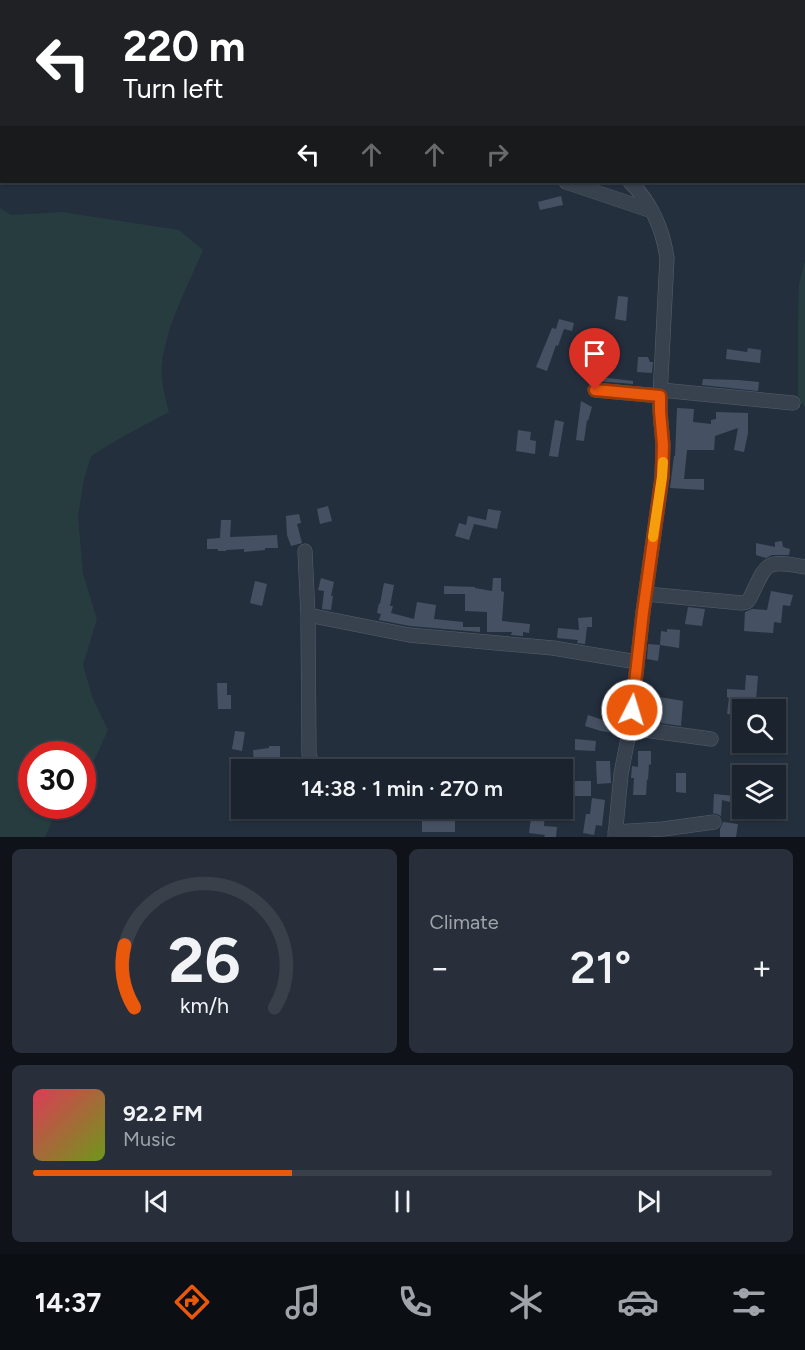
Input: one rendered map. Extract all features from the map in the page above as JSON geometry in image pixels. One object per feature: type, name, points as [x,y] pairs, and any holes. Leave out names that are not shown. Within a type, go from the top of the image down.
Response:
[{"type":"street","points":[[569,183],[652,211]]},
{"type":"street","points":[[631,183],[645,198],[652,211],[665,243],[667,258],[660,411],[663,445],[662,477],[630,728],[621,774],[615,835],[714,822]]},
{"type":"street","points":[[595,390],[793,403]]},
{"type":"street","points":[[305,551],[311,759]]},
{"type":"street","points":[[646,594],[742,603],[747,602],[750,598],[766,568],[777,563],[805,567]]},
{"type":"street","points":[[308,615],[409,635],[553,648],[637,662]]},
{"type":"street","points":[[630,728],[711,739]]},
{"type":"green space","points":[[0,208],[11,215],[62,212],[179,230],[203,250],[175,314],[165,348],[162,379],[169,412],[91,456],[84,479],[78,517],[83,574],[97,619],[83,665],[93,699],[108,730],[96,756],[96,741],[18,741],[18,819],[53,819],[45,837],[0,837]]},
{"type":"green space","points":[[805,261],[805,407],[798,399],[798,321],[799,284]]},
{"type":"building","points":[[561,196],[563,205],[540,210],[538,202]]},
{"type":"building","points":[[618,296],[628,297],[626,321],[615,319]]},
{"type":"building","points":[[559,319],[574,323],[572,331],[564,329],[547,371],[536,367],[552,328],[556,329]]},
{"type":"building","points":[[748,348],[761,350],[760,363],[726,359],[727,349],[747,352]]},
{"type":"building","points":[[638,357],[648,357],[650,362],[653,362],[652,373],[637,372]]},
{"type":"building","points":[[592,363],[600,366],[598,375],[633,381],[633,384],[596,381],[589,384]]},
{"type":"building","points":[[703,379],[759,382],[758,391],[702,385]]},
{"type":"building","points":[[581,401],[592,407],[587,420],[584,441],[576,440]]},
{"type":"building","points":[[677,408],[694,409],[693,422],[711,424],[711,420],[716,419],[716,412],[748,413],[748,433],[744,452],[734,450],[738,428],[715,436],[714,450],[687,450],[684,479],[704,479],[704,490],[670,488],[675,456]]},
{"type":"building","points":[[555,420],[564,422],[558,457],[549,456]]},
{"type":"building","points":[[518,430],[531,432],[530,440],[536,441],[535,454],[516,451]]},
{"type":"building","points":[[328,506],[332,521],[320,524],[317,509]]},
{"type":"building","points":[[488,509],[501,511],[497,529],[474,524],[469,540],[455,536],[459,523],[466,525],[468,516],[486,520]]},
{"type":"building","points":[[299,514],[301,523],[297,524],[302,543],[291,546],[287,535],[286,516]]},
{"type":"building","points":[[221,520],[231,520],[230,537],[277,535],[278,548],[244,552],[244,549],[218,551],[218,549],[207,549],[207,539],[220,538]]},
{"type":"building","points":[[782,541],[783,547],[790,549],[789,555],[772,555],[766,558],[756,555],[756,543],[775,547],[775,542]]},
{"type":"building","points":[[321,578],[334,582],[331,610],[322,609],[324,591],[318,590]]},
{"type":"building","points":[[493,578],[501,578],[501,591],[504,592],[502,621],[530,624],[529,633],[523,632],[523,636],[511,635],[512,632],[487,632],[487,612],[465,611],[465,594],[444,594],[444,586],[475,587],[492,591]]},
{"type":"building","points":[[255,581],[267,584],[262,606],[250,603]]},
{"type":"building","points":[[384,583],[394,585],[391,613],[414,619],[417,602],[436,605],[434,619],[463,622],[463,627],[480,627],[480,632],[410,626],[379,620],[381,614],[377,613]]},
{"type":"building","points":[[771,591],[793,595],[790,606],[783,605],[781,623],[774,622],[773,633],[744,631],[745,612],[752,609],[767,610]]},
{"type":"building","points":[[688,607],[705,609],[702,626],[685,624]]},
{"type":"building","points":[[592,617],[592,627],[587,627],[585,644],[577,643],[578,640],[557,638],[558,628],[579,630],[578,618]]},
{"type":"building","points":[[667,629],[680,630],[679,648],[660,645],[661,631],[667,632]]},
{"type":"building","points":[[648,644],[660,645],[658,661],[647,659]]},
{"type":"building","points":[[746,675],[758,676],[756,699],[732,699],[732,715],[727,714],[729,698],[727,689],[745,690]]},
{"type":"building","points":[[217,683],[227,683],[227,695],[231,695],[231,709],[218,709]]},
{"type":"building","points":[[648,695],[683,701],[681,726],[640,720],[641,715],[646,715]]},
{"type":"building","points":[[588,715],[603,720],[615,720],[614,733],[585,726]]},
{"type":"building","points":[[235,731],[245,732],[242,751],[232,749]]},
{"type":"building","points":[[575,739],[596,741],[595,751],[575,750]]},
{"type":"building","points":[[269,746],[280,746],[280,759],[254,759],[253,750],[269,748]]},
{"type":"building","points":[[638,751],[651,751],[646,795],[633,795],[632,766],[638,767]]},
{"type":"building","points":[[596,761],[610,761],[611,783],[597,784]]},
{"type":"building","points":[[676,773],[686,773],[686,793],[676,792]]},
{"type":"building","points":[[573,781],[591,781],[591,796],[575,796],[573,793]]},
{"type":"building","points":[[714,794],[732,796],[732,802],[722,800],[721,816],[713,813]]},
{"type":"building","points":[[592,798],[605,800],[602,826],[596,825],[594,835],[583,833],[586,814],[590,814]]},
{"type":"building","points":[[531,819],[545,819],[544,826],[557,827],[556,837],[529,833]]},
{"type":"building","points":[[422,820],[455,821],[455,832],[422,832]]},
{"type":"building","points":[[723,822],[738,824],[736,837],[720,837]]},
{"type":"slow traffic","points":[[653,537],[663,462]]},
{"type":"route","points":[[595,390],[660,396],[662,477],[632,710]]}]
